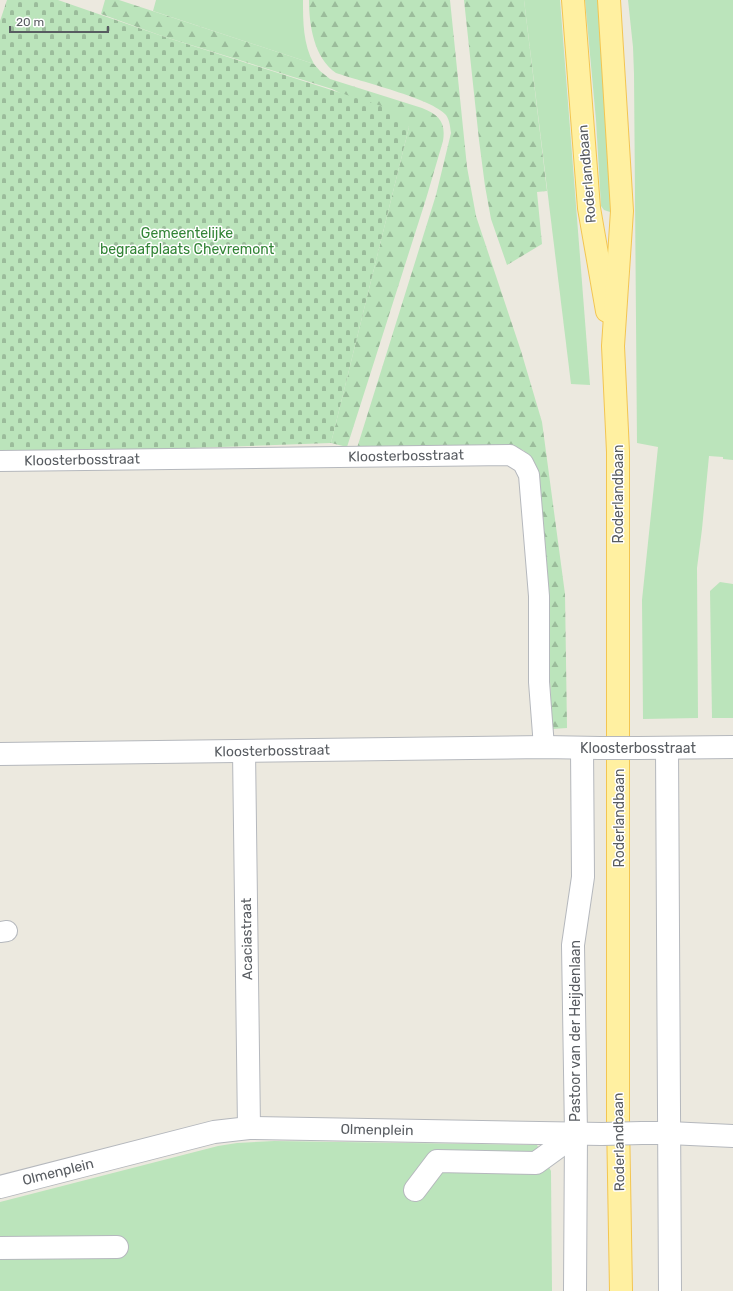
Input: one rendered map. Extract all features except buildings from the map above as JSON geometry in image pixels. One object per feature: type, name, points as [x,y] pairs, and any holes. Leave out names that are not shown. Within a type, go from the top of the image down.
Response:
[{"type":"main road","name":"Roderlandbaan","points":[[573,0],[589,208],[613,346]]},
{"type":"main road","name":"Roderlandbaan","points":[[609,0],[622,212],[613,346],[618,452],[618,1120],[621,1291]]},
{"type":"street","name":"Kloosterbosstraat","points":[[0,754],[544,747],[733,747]]},
{"type":"street","name":"Pastoor van der Heijdenlaan","points":[[575,1291],[576,1134],[573,945],[583,878],[591,748]]},
{"type":"street","points":[[667,748],[670,1291]]},
{"type":"street","name":"Acaciastraat","points":[[244,751],[249,1128]]},
{"type":"street","name":"Olmenplein","points":[[0,1187],[214,1132],[249,1128],[576,1134],[669,1133],[733,1136]]},
{"type":"street","points":[[415,1190],[437,1161],[536,1163],[576,1134]]},
{"type":"street","points":[[0,1248],[117,1247]]},
{"type":"lane","name":"Kloosterbosstraat","points":[[0,461],[510,455],[523,463],[529,475],[540,596],[539,682],[544,747]]},
{"type":"green space","name":"Gemeentelijke begraafplaats Chevremont","points":[[7,0],[58,0],[162,36],[391,109],[409,127],[331,443],[0,455],[0,21]]},
{"type":"green space","points":[[105,0],[119,0],[314,64],[330,79],[422,108],[433,113],[440,120],[444,134],[443,141],[347,447],[331,443],[409,127],[332,89],[162,36],[101,14]]},
{"type":"green space","points":[[156,0],[303,0],[306,41],[314,64],[153,11]]},
{"type":"green space","points":[[309,0],[450,0],[467,167],[476,216],[521,351],[542,422],[565,594],[567,728],[552,729],[545,558],[533,462],[530,457],[523,450],[507,447],[357,448],[436,195],[451,133],[450,124],[446,115],[427,103],[395,91],[336,73],[329,67],[322,59],[314,40],[310,20]]},
{"type":"green space","points":[[464,0],[524,0],[547,191],[537,192],[542,244],[507,265],[491,219],[485,186]]},
{"type":"green space","points":[[524,0],[560,0],[590,385],[571,384]]},
{"type":"green space","points":[[585,0],[601,0],[612,210],[610,212],[604,210],[601,206],[596,120]]},
{"type":"green space","points":[[628,0],[733,0],[733,460],[723,459],[723,457],[709,456],[697,568],[698,718],[643,719],[642,600],[658,447],[637,443],[634,74]]},
{"type":"green space","points":[[720,582],[733,584],[733,718],[712,718],[710,591]]},
{"type":"green space","points":[[274,1141],[537,1145],[551,1171],[552,1291],[0,1291],[0,1202],[218,1146],[237,1143]]}]
